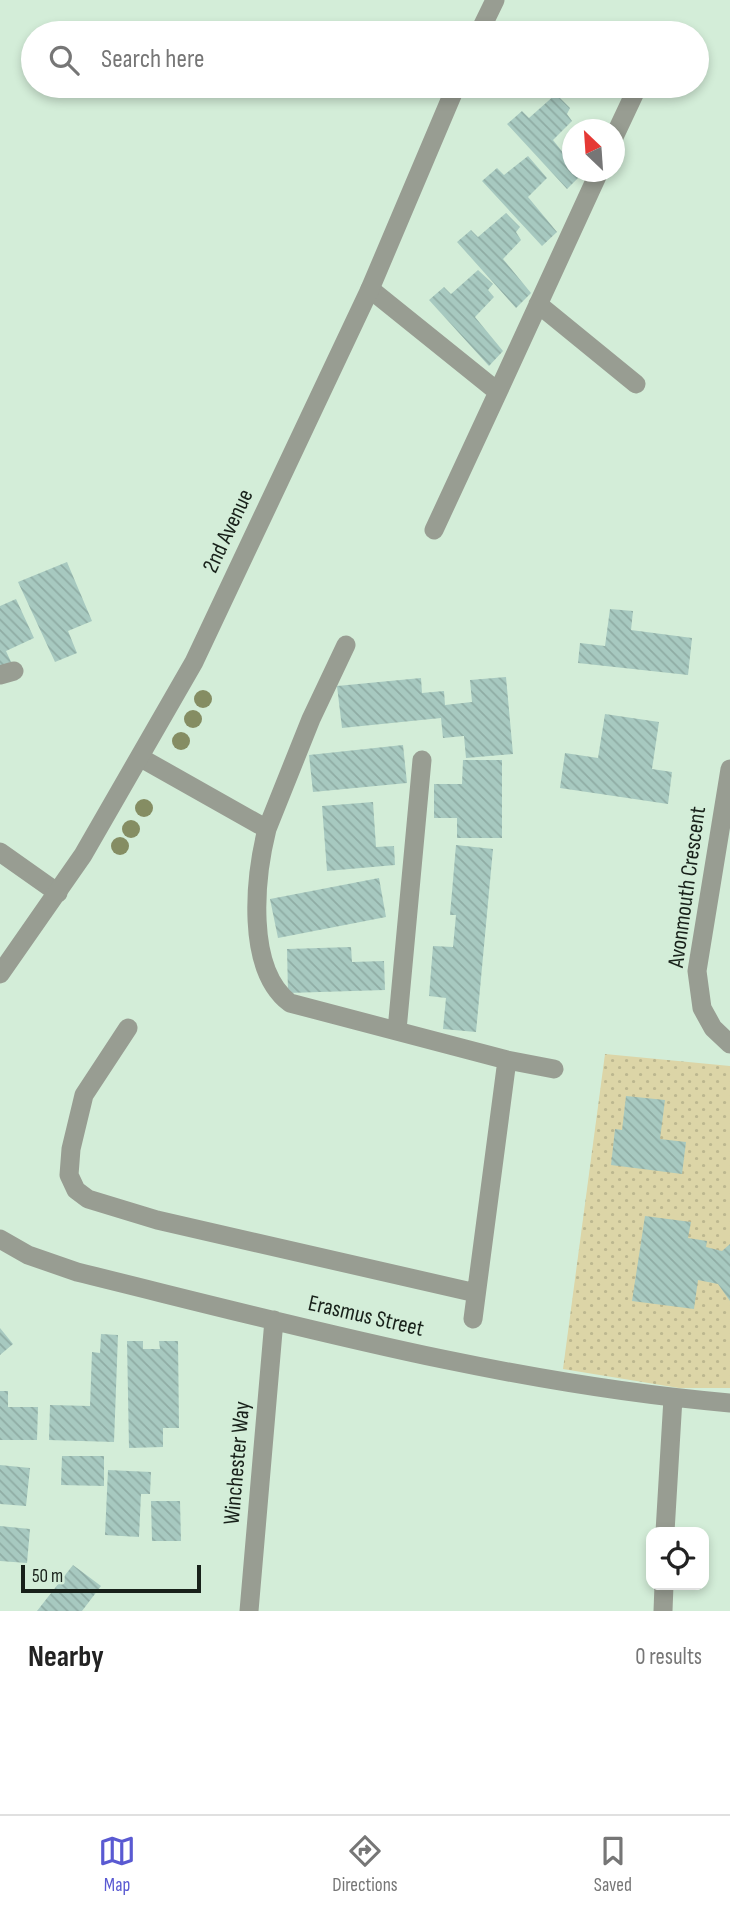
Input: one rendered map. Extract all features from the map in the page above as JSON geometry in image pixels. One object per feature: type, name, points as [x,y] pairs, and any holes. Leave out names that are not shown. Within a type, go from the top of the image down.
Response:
[{"type":"street","points":[[484,21],[489,0]]},
{"type":"street","points":[[485,21],[495,0]]},
{"type":"street","name":"2nd Avenue","points":[[0,974],[58,893],[141,758],[194,662],[370,289],[451,98]]},
{"type":"street","points":[[622,119],[632,98]]},
{"type":"street","points":[[434,530],[594,182]]},
{"type":"street","points":[[370,289],[498,392]]},
{"type":"street","points":[[538,304],[636,384]]},
{"type":"street","points":[[346,645],[311,719],[267,829],[257,867],[257,919],[265,971],[271,986],[289,1003],[507,1060],[554,1069]]},
{"type":"street","points":[[141,758],[267,829]]},
{"type":"street","points":[[397,1030],[422,760]]},
{"type":"street","name":"Avonmouth Crescent","points":[[730,769],[697,971],[702,1008],[713,1028],[730,1045]]},
{"type":"street","points":[[0,852],[58,893]]},
{"type":"street","points":[[128,1028],[83,1095],[71,1149],[69,1175],[76,1190],[88,1199],[157,1220],[476,1293]]},
{"type":"street","points":[[473,1319],[507,1060]]},
{"type":"street","name":"Erasmus Street","points":[[0,1239],[28,1255],[77,1272],[505,1373],[673,1398],[730,1403]]},
{"type":"street","name":"Winchester Way","points":[[249,1611],[274,1320]]},
{"type":"street","points":[[666,1527],[673,1398]]},
{"type":"street","points":[[663,1590],[663,1611]]},
{"type":"shaded area","points":[[605,1054],[730,1066],[730,1388],[679,1388],[563,1369]]},
{"type":"building","points":[[552,98],[560,98],[570,108],[567,114],[571,119],[562,119],[562,131],[553,140],[562,151],[562,182],[574,182],[567,189],[507,124],[522,111],[529,118]]},
{"type":"building","points":[[528,156],[547,178],[528,197],[557,232],[542,246],[482,181],[497,168],[504,175]]},
{"type":"building","points":[[506,213],[520,227],[516,232],[521,240],[503,259],[531,293],[516,308],[457,242],[471,230],[478,237]]},
{"type":"building","points":[[478,270],[493,284],[488,290],[494,297],[475,317],[503,351],[489,366],[429,300],[444,287],[451,294]]},
{"type":"building","points":[[67,562],[92,621],[68,631],[77,653],[55,662],[18,582]]},
{"type":"building","points":[[16,599],[34,638],[6,651],[11,662],[0,667],[0,606]]},
{"type":"building","points":[[610,609],[633,611],[631,630],[692,638],[688,675],[578,663],[580,643],[605,646]]},
{"type":"building","points":[[506,677],[513,754],[466,758],[464,736],[443,738],[441,718],[342,728],[337,686],[421,678],[422,693],[444,691],[445,705],[472,702],[470,680]]},
{"type":"building","points":[[605,714],[659,722],[652,769],[672,772],[668,804],[560,788],[565,753],[598,758]]},
{"type":"building","points":[[403,745],[407,783],[313,792],[309,755]]},
{"type":"building","points":[[463,760],[502,760],[502,838],[457,838],[457,818],[434,818],[434,784],[462,784]]},
{"type":"building","points":[[373,802],[376,847],[394,846],[395,865],[327,871],[322,806]]},
{"type":"building","points":[[456,845],[493,849],[476,1032],[443,1029],[446,998],[429,996],[433,946],[453,947],[456,915],[450,915]]},
{"type":"building","points":[[379,878],[386,917],[278,938],[270,899]]},
{"type":"building","points":[[351,947],[352,962],[384,961],[385,990],[288,993],[287,949]]},
{"type":"building","points":[[626,1096],[665,1100],[660,1139],[686,1142],[682,1174],[611,1165],[615,1129],[622,1130]]},
{"type":"building","points":[[645,1216],[691,1222],[688,1238],[707,1241],[706,1247],[722,1251],[730,1244],[730,1301],[718,1284],[698,1280],[694,1309],[632,1301]]},
{"type":"building","points":[[0,1328],[13,1344],[0,1355]]},
{"type":"building","points":[[101,1334],[118,1335],[114,1442],[49,1440],[50,1405],[90,1406],[92,1352],[100,1353]]},
{"type":"building","points":[[127,1341],[143,1341],[143,1349],[160,1349],[159,1341],[178,1341],[179,1428],[163,1428],[163,1447],[129,1448]]},
{"type":"building","points":[[0,1391],[8,1391],[8,1407],[38,1407],[37,1440],[0,1440]]},
{"type":"building","points":[[62,1456],[104,1456],[104,1486],[61,1485]]},
{"type":"building","points":[[0,1465],[30,1468],[26,1506],[0,1504]]},
{"type":"building","points":[[108,1470],[151,1472],[150,1494],[141,1494],[139,1537],[105,1535]]},
{"type":"building","points":[[151,1501],[180,1501],[181,1541],[152,1541]]},
{"type":"building","points":[[0,1526],[30,1529],[27,1563],[0,1561]]},
{"type":"building","points":[[73,1565],[101,1586],[82,1611],[37,1611]]}]
